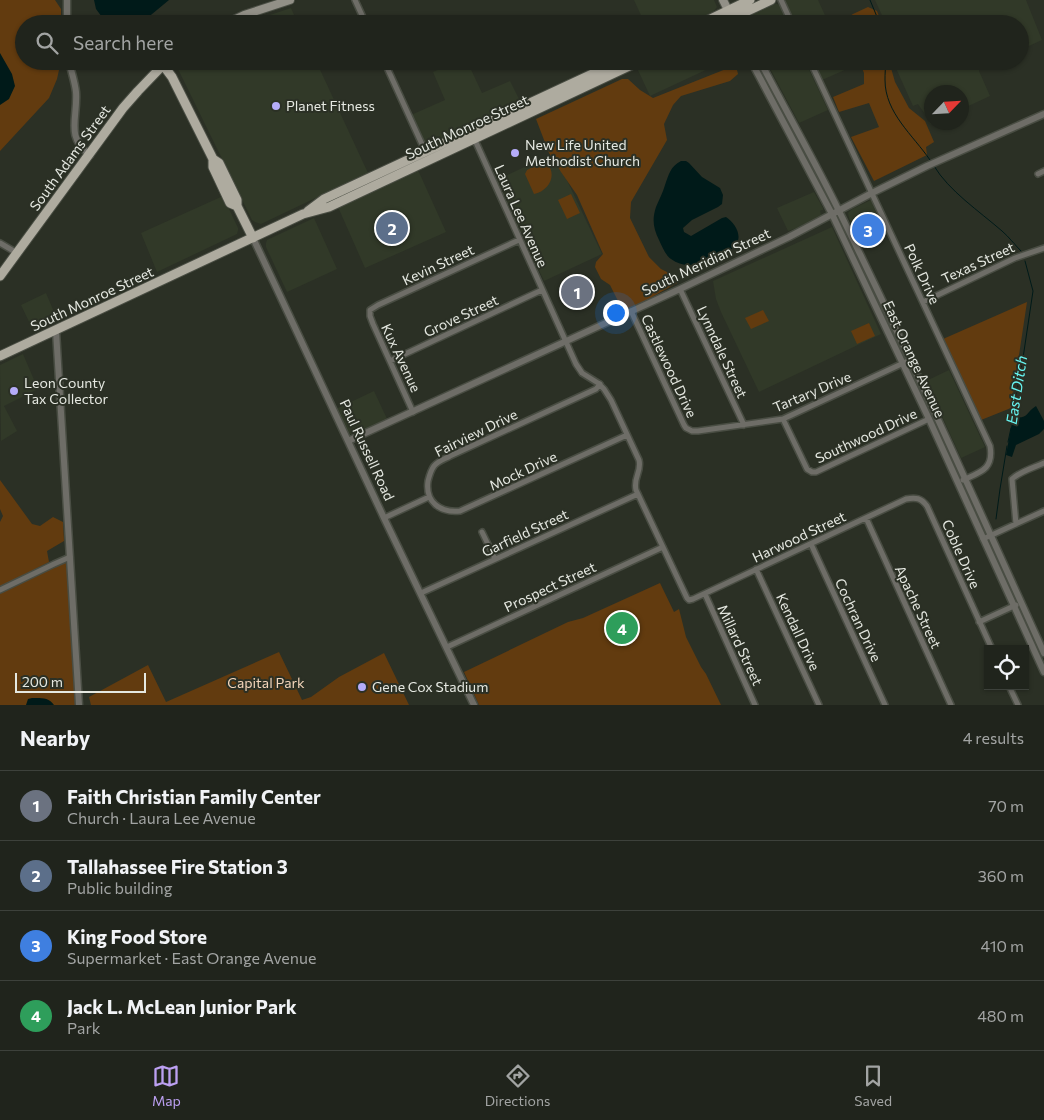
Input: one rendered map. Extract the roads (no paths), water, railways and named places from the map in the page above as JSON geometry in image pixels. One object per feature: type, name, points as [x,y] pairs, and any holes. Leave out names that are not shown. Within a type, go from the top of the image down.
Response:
[{"type":"main road","points":[[248,15],[290,0]]},
{"type":"main road","points":[[723,0],[730,15]]},
{"type":"main road","points":[[736,15],[750,0]]},
{"type":"main road","points":[[740,15],[771,0]]},
{"type":"main road","name":"South Adams Street","points":[[0,276],[123,108],[159,70]]},
{"type":"main road","name":"Paul Russell Road","points":[[169,70],[212,159],[219,163],[253,238]]},
{"type":"main road","name":"South Monroe Street","points":[[0,356],[303,214],[321,201],[345,190],[393,173],[602,70]]},
{"type":"main road","name":"South Monroe Street","points":[[303,214],[329,208],[426,153],[473,135],[620,70]]},
{"type":"main road","points":[[341,202],[341,197],[345,190]]},
{"type":"street","points":[[67,0],[67,15]]},
{"type":"street","points":[[355,0],[362,15]]},
{"type":"street","points":[[781,0],[788,15]]},
{"type":"street","points":[[71,70],[76,90],[75,138],[79,146],[90,155]]},
{"type":"street","points":[[388,70],[426,153]]},
{"type":"street","name":"East Orange Avenue","points":[[755,70],[832,214],[929,419],[1044,672]]},
{"type":"street","name":"East Orange Avenue","points":[[765,70],[839,210],[1044,653]]},
{"type":"street","name":"Polk Drive","points":[[814,70],[990,446],[991,459],[987,468],[958,483]]},
{"type":"street","name":"South Meridian Street","points":[[348,441],[680,289],[789,237],[928,166],[1044,114]]},
{"type":"street","name":"Laura Lee Avenue","points":[[473,135],[579,370],[600,384],[608,395],[639,460],[639,470],[635,481],[638,494],[689,600]]},
{"type":"street","points":[[1038,174],[1044,171]]},
{"type":"street","name":"Paul Russell Road","points":[[253,238],[474,705]]},
{"type":"street","name":"Kevin Street","points":[[369,314],[372,308],[378,304],[519,240]]},
{"type":"street","points":[[0,243],[17,253]]},
{"type":"street","name":"Texas Street","points":[[923,302],[1015,258],[1044,248]]},
{"type":"street","name":"Lynndale Street","points":[[680,289],[744,425]]},
{"type":"street","name":"Grove Street","points":[[390,361],[542,290]]},
{"type":"street","name":"Castlewood Drive","points":[[631,311],[684,425],[690,430]]},
{"type":"street","name":"Kux Avenue","points":[[369,314],[413,412]]},
{"type":"street","points":[[56,331],[79,705]]},
{"type":"street","name":"Tartary Drive","points":[[690,430],[698,431],[783,419],[910,360]]},
{"type":"street","name":"Fairview Drive","points":[[429,497],[429,478],[433,467],[438,462],[596,389],[600,384]]},
{"type":"street","name":"Southwood Drive","points":[[783,419],[803,463],[812,472],[821,470],[929,419]]},
{"type":"street","name":"Mock Drive","points":[[429,497],[437,506],[444,510],[460,511],[627,435]]},
{"type":"street","points":[[1016,524],[1012,479],[1017,474],[1044,463]]},
{"type":"street","name":"Garfield Street","points":[[421,593],[638,494]]},
{"type":"street","points":[[384,518],[429,497]]},
{"type":"street","name":"Harwood Street","points":[[689,600],[906,499],[919,498]]},
{"type":"street","name":"Coble Drive","points":[[919,498],[924,502],[929,511],[990,645]]},
{"type":"street","points":[[983,539],[1044,511]]},
{"type":"street","name":"Apache Street","points":[[866,518],[951,705]]},
{"type":"street","points":[[482,532],[495,559]]},
{"type":"street","name":"Cochran Drive","points":[[811,544],[885,705]]},
{"type":"street","name":"Prospect Street","points":[[446,647],[663,547]]},
{"type":"street","points":[[0,590],[70,558]]},
{"type":"street","name":"Kendall Drive","points":[[756,569],[819,705]]},
{"type":"street","name":"Millard Street","points":[[705,594],[756,705]]},
{"type":"street","points":[[979,622],[1021,603]]},
{"type":"street","points":[[1011,690],[1018,705]]},
{"type":"water","points":[[94,0],[169,0],[151,15],[100,15],[96,9]]},
{"type":"water","points":[[0,53],[12,74],[15,86],[9,99],[0,105]]},
{"type":"water","points":[[681,161],[689,163],[702,177],[720,188],[723,195],[722,204],[692,220],[683,228],[684,232],[691,236],[726,217],[732,222],[739,236],[737,243],[730,250],[706,262],[692,265],[678,263],[669,257],[654,227],[656,207],[669,174],[672,168]]},
{"type":"water","points":[[1036,406],[1044,421],[1044,429],[1039,434],[1016,445],[1012,457],[1006,455],[1013,417],[1022,417]]},
{"type":"water","points":[[28,699],[47,699],[54,705],[26,705]]},
{"type":"waterway","name":"East Ditch","points":[[870,0],[876,15]]},
{"type":"waterway","name":"East Ditch","points":[[885,70],[886,92],[890,103],[901,123],[930,160]]},
{"type":"waterway","name":"East Ditch","points":[[934,166],[956,192],[1005,233],[1021,251]]},
{"type":"waterway","name":"East Ditch","points":[[1011,424],[1033,291],[1025,261]]},
{"type":"waterway","name":"East Ditch","points":[[1008,442],[1011,428]]},
{"type":"waterway","name":"East Ditch","points":[[996,519],[1007,446]]},
{"type":"place","name":"Planet Fitness","points":[[276,106]]},
{"type":"place","name":"New Life United Methodist Church","points":[[515,153]]},
{"type":"place","name":"Tallahassee Fire Station 3","points":[[392,228]]},
{"type":"place","name":"King Food Store","points":[[868,230]]},
{"type":"place","name":"Faith Christian Family Center","points":[[577,292]]},
{"type":"place","name":"Leon County Tax Collector","points":[[14,391]]},
{"type":"place","name":"Jack L. McLean Junior Park","points":[[622,628]]},
{"type":"place","name":"Gene Cox Stadium","points":[[362,687]]},
{"type":"park label","name":"Capital Park","points":[[266,683]]}]
